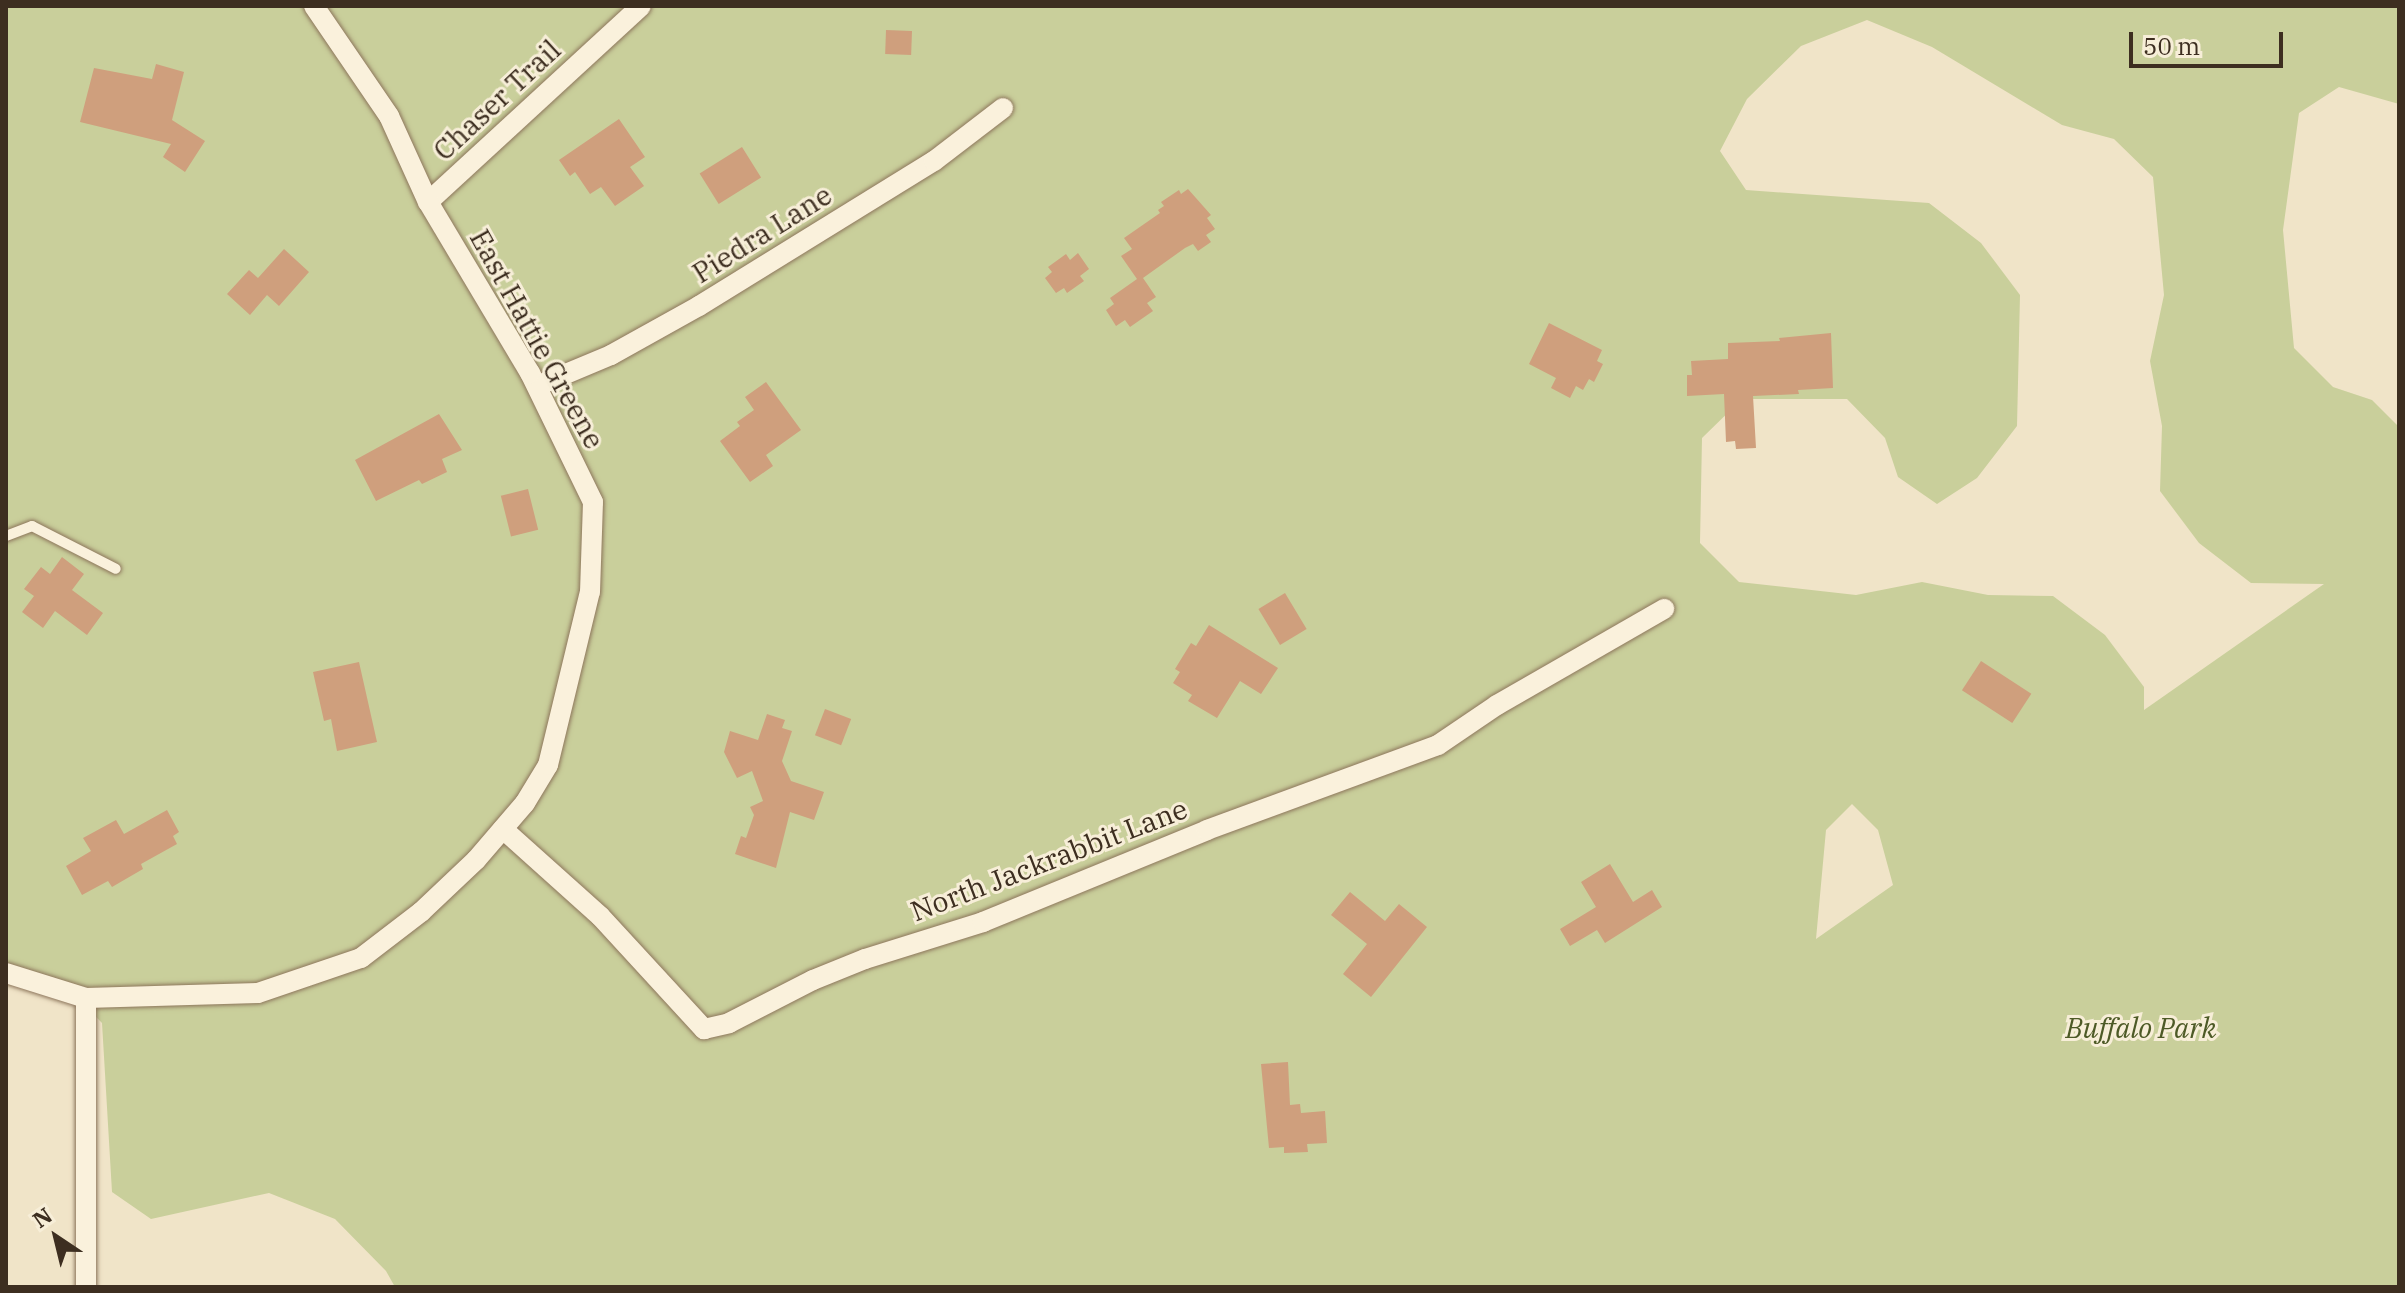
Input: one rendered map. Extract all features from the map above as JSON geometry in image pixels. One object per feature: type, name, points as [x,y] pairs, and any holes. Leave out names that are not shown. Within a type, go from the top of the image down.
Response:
[{"type":"street","name":"East Hattie Greene","points":[[6,973],[86,998],[258,993],[361,958],[421,912],[503,829],[525,803],[548,765],[590,592],[593,502],[537,386],[428,202],[389,116],[314,6]]},
{"type":"street","name":"Chaser Trail","points":[[428,202],[641,6]]},
{"type":"street","name":"Piedra Lane","points":[[537,386],[611,355],[699,306],[934,161],[1003,108]]},
{"type":"street","name":"North Jackrabbit Lane","points":[[503,829],[600,916],[704,1029],[729,1023],[813,980],[865,959],[983,922],[1249,813],[1438,745],[1497,705],[1664,609]]},
{"type":"street","points":[[86,998],[86,1287]]},
{"type":"lane","points":[[6,536],[32,526],[116,569]]},
{"type":"green space","name":"Buffalo Park","points":[[6,6],[2399,6],[2399,104],[2339,87],[2299,113],[2283,230],[2294,348],[2333,387],[2372,400],[2399,427],[2399,1287],[395,1287],[386,1271],[335,1219],[269,1193],[151,1219],[112,1192],[102,1023],[63,983],[6,977]],"holes":[[[1867,20],[1932,47],[2062,125],[2114,139],[2153,177],[2164,295],[2150,361],[2162,426],[2160,491],[2199,543],[2251,583],[2324,584],[2144,710],[2144,687],[2105,635],[2053,596],[1988,595],[1922,582],[1856,595],[1739,582],[1700,543],[1702,438],[1742,399],[1847,399],[1885,438],[1898,477],[1937,504],[1977,478],[2017,426],[2020,295],[1981,243],[1929,203],[1746,190],[1720,151],[1747,99],[1801,46]],[[1852,804],[1878,830],[1893,885],[1816,939],[1826,830]]]},
{"type":"building","points":[[886,30],[912,31],[911,55],[885,54]]},
{"type":"building","points":[[156,64],[184,72],[172,120],[205,141],[185,172],[163,157],[171,144],[80,122],[94,68],[152,79]]},
{"type":"building","points":[[619,119],[645,157],[630,167],[644,186],[615,206],[601,187],[590,194],[575,172],[570,176],[559,160]]},
{"type":"building","points":[[742,147],[761,178],[719,204],[700,173]]},
{"type":"building","points":[[1188,189],[1211,215],[1207,218],[1215,229],[1206,235],[1211,242],[1198,251],[1193,244],[1185,248],[1143,278],[1156,297],[1147,303],[1153,311],[1130,327],[1125,320],[1116,326],[1106,310],[1114,304],[1110,298],[1137,279],[1121,256],[1132,249],[1124,238],[1160,213],[1158,210],[1164,206],[1161,202],[1179,190],[1181,194]]},
{"type":"building","points":[[284,249],[309,272],[279,306],[267,295],[250,315],[227,294],[249,270],[258,278]]},
{"type":"building","points":[[1078,253],[1089,269],[1080,276],[1084,281],[1067,293],[1064,288],[1056,293],[1045,278],[1052,272],[1048,267],[1066,254],[1070,260]]},
{"type":"building","points":[[1549,323],[1602,350],[1597,361],[1603,364],[1594,382],[1589,379],[1583,390],[1576,386],[1570,398],[1551,388],[1556,378],[1529,364]]},
{"type":"building","points":[[1831,333],[1833,388],[1798,390],[1799,394],[1753,396],[1756,448],[1736,449],[1735,441],[1726,442],[1724,394],[1687,396],[1687,375],[1692,375],[1691,361],[1728,359],[1728,343],[1780,341],[1779,338]]},
{"type":"building","points":[[766,382],[801,430],[766,455],[773,466],[750,482],[720,441],[740,426],[737,422],[754,410],[745,397]]},
{"type":"building","points":[[439,414],[462,450],[442,459],[447,472],[422,484],[419,480],[376,501],[355,460]]},
{"type":"building","points":[[528,489],[538,530],[511,537],[501,496]]},
{"type":"building","points":[[62,557],[84,574],[72,590],[103,613],[87,635],[55,611],[43,628],[22,612],[34,596],[24,589],[41,567],[50,574]]},
{"type":"building","points":[[1285,593],[1307,629],[1280,645],[1258,609]]},
{"type":"building","points":[[1209,625],[1278,668],[1261,694],[1240,681],[1217,718],[1188,701],[1192,695],[1173,683],[1180,672],[1175,669],[1191,643],[1196,646]]},
{"type":"building","points":[[1981,661],[2031,694],[2012,723],[1962,690]]},
{"type":"building","points":[[359,662],[377,742],[337,751],[331,719],[324,721],[313,672]]},
{"type":"building","points":[[825,709],[851,719],[841,745],[815,735]]},
{"type":"building","points":[[767,714],[785,720],[782,728],[792,731],[782,761],[791,781],[824,792],[814,820],[790,812],[776,868],[735,854],[741,836],[746,838],[754,815],[750,807],[763,801],[752,771],[737,778],[724,752],[730,731],[758,740]]},
{"type":"building","points":[[167,810],[179,832],[173,836],[177,844],[141,864],[143,869],[112,887],[108,881],[82,895],[66,866],[91,851],[83,838],[116,820],[124,834]]},
{"type":"building","points":[[1610,864],[1633,902],[1652,890],[1662,907],[1605,943],[1597,930],[1570,946],[1560,929],[1596,907],[1581,882]]},
{"type":"building","points":[[1350,892],[1385,921],[1399,904],[1427,927],[1371,997],[1343,974],[1367,944],[1331,915]]},
{"type":"building","points":[[1288,1062],[1290,1105],[1300,1104],[1301,1113],[1325,1111],[1327,1143],[1307,1144],[1308,1152],[1284,1153],[1284,1147],[1269,1148],[1261,1064]]}]
